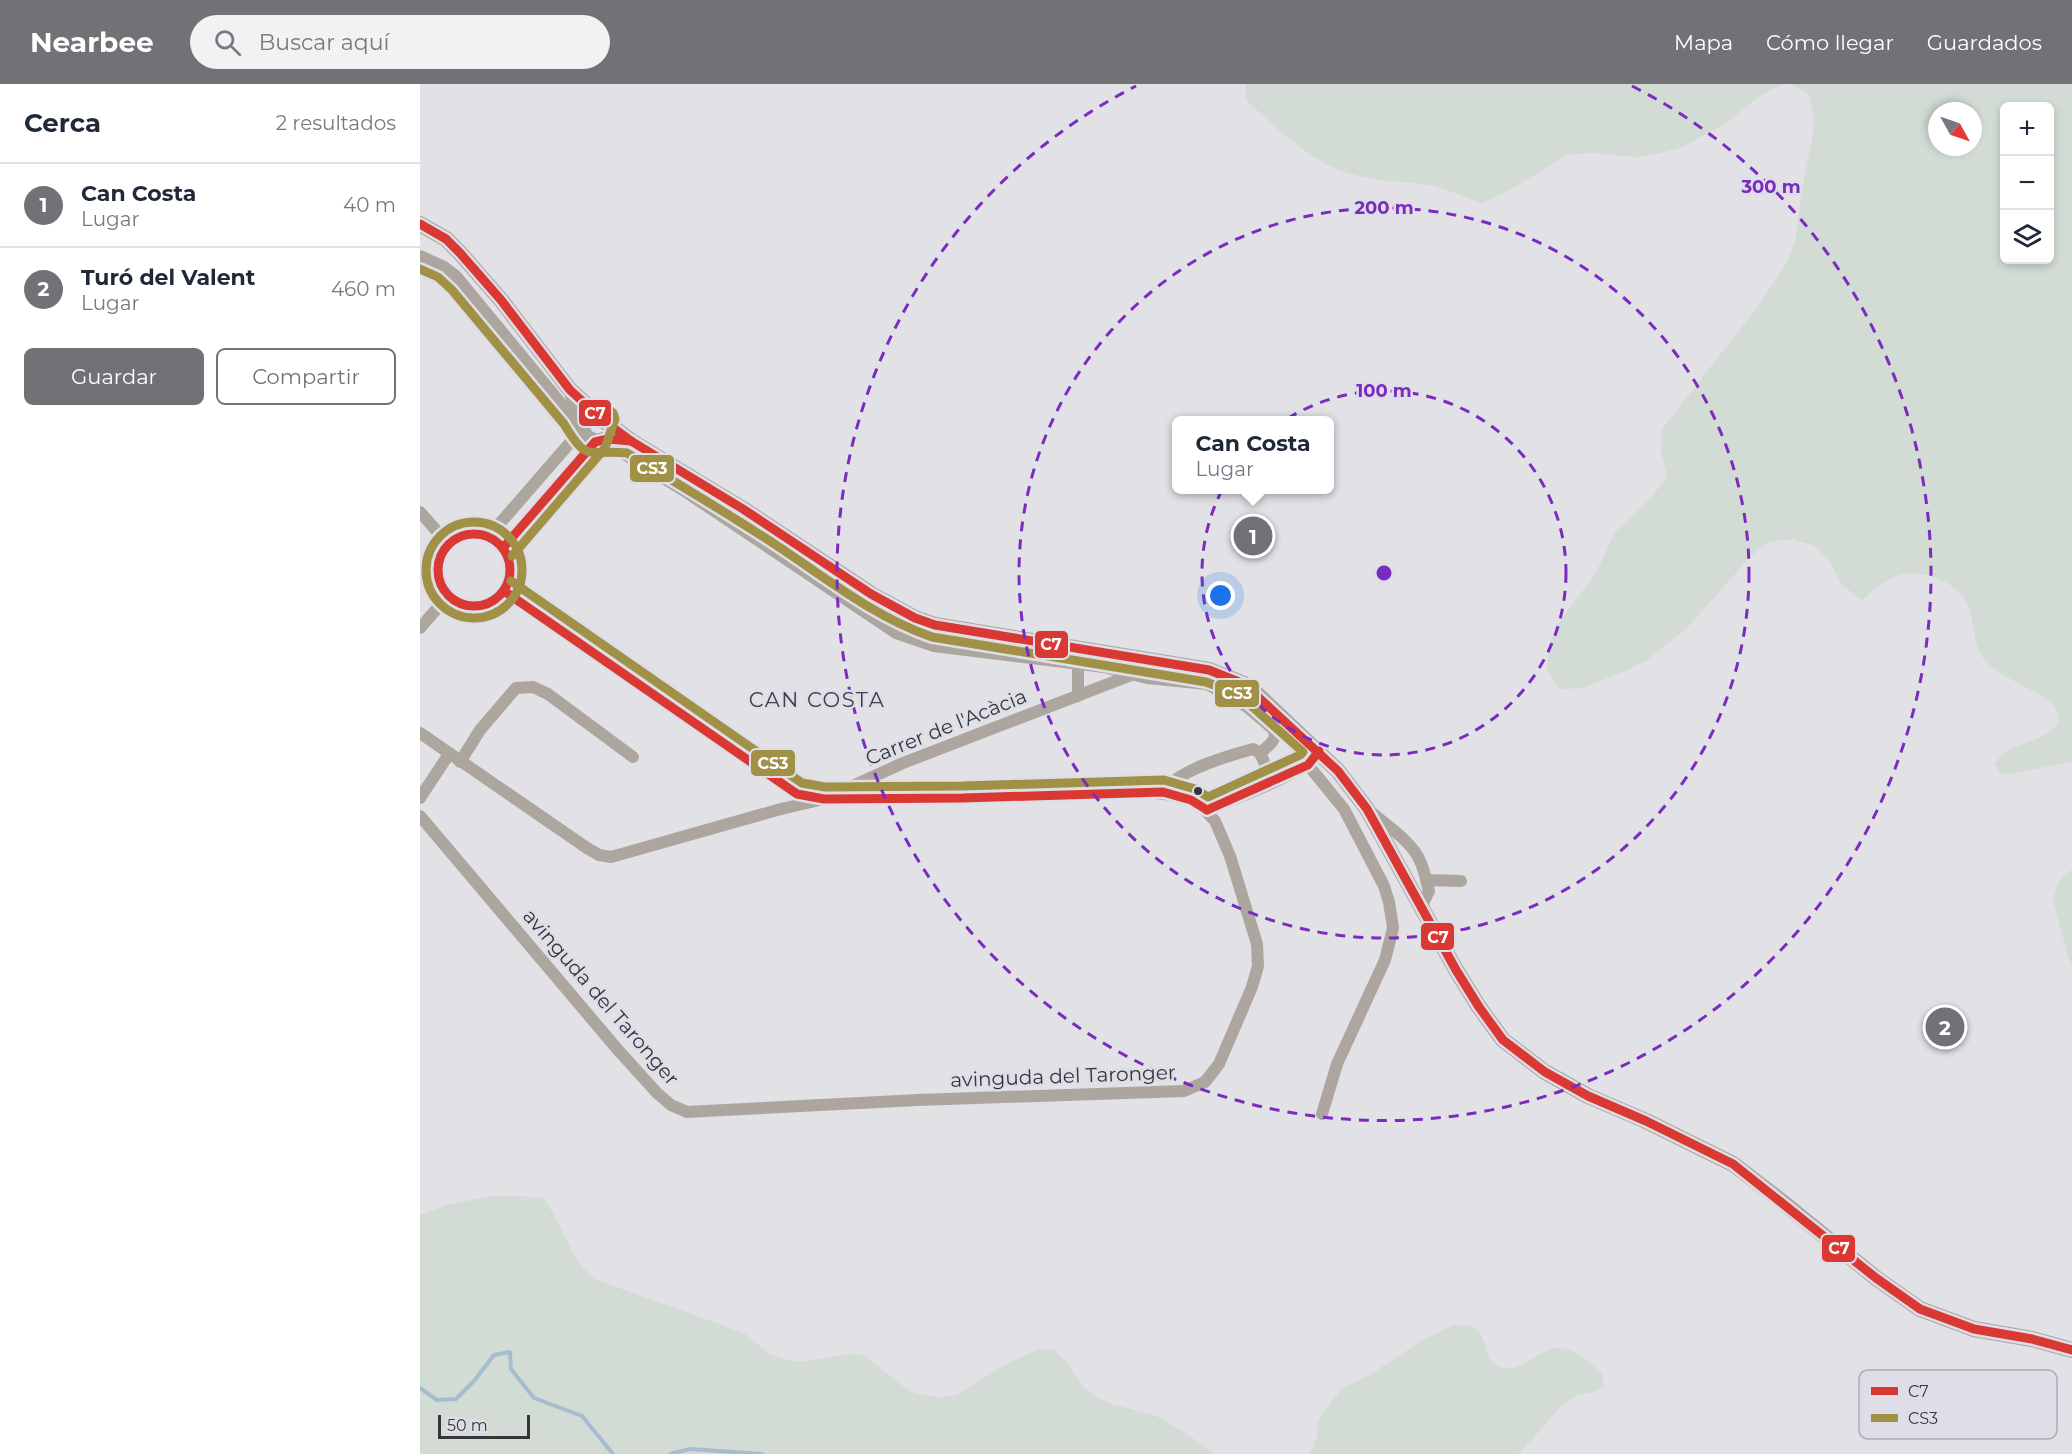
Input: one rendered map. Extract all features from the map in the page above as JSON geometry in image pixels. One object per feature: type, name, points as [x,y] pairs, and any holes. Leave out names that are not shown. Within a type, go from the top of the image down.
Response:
[{"type":"street","points":[[420,224],[446,239],[460,253],[501,300],[570,390],[603,420],[631,441],[743,509],[871,594],[925,622],[1209,669],[1244,684],[1319,751],[1338,771],[1367,809],[1479,1007],[1503,1040],[1545,1072],[1587,1096],[1646,1121],[1733,1164],[1876,1278],[1920,1309],[1974,1329],[2032,1339],[2072,1350]]},
{"type":"street","points":[[420,256],[444,267],[456,276],[582,429],[586,437],[598,441],[686,492],[896,633],[934,646],[1104,667],[1134,674],[1207,684],[1246,706],[1270,726],[1275,733],[1274,740],[1260,753]]},
{"type":"street","points":[[570,390],[581,414],[582,429]]},
{"type":"street","points":[[488,537],[582,429],[603,420]]},
{"type":"street","points":[[503,548],[598,441],[603,420]]},
{"type":"street","points":[[598,441],[631,441]]},
{"type":"street","points":[[420,512],[448,544]]},
{"type":"street","points":[[469,534],[488,537],[503,548],[509,561],[509,580],[504,591],[489,604],[478,607],[457,603],[441,586],[438,563],[442,554],[448,544],[469,534]]},
{"type":"street","points":[[504,591],[797,794],[824,799],[963,798],[1163,792],[1191,800],[1207,810],[1308,765],[1319,751]]},
{"type":"street","points":[[420,628],[448,596]]},
{"type":"street","points":[[1078,665],[1078,696]]},
{"type":"street","name":"Carrer de l'Acàcia","points":[[420,733],[587,848],[599,855],[611,857],[824,799],[903,763],[1134,674]]},
{"type":"street","points":[[460,762],[480,730],[516,688],[533,687],[548,694],[633,757]]},
{"type":"street","points":[[1163,792],[1170,783],[1214,762],[1253,749],[1260,753],[1272,782]]},
{"type":"street","points":[[420,798],[449,754]]},
{"type":"street","points":[[1308,765],[1344,809],[1383,886],[1389,902],[1393,928],[1385,960],[1337,1064],[1322,1114]]},
{"type":"street","points":[[1367,809],[1394,831],[1417,855],[1429,891],[1421,907]]},
{"type":"street","name":"avinguda del Taronger","points":[[420,816],[657,1093],[671,1105],[687,1112],[700,1112],[918,1100],[1164,1093],[1184,1091],[1205,1082],[1219,1064],[1248,997],[1258,966],[1251,922],[1230,856],[1221,833],[1207,810]]},
{"type":"street","points":[[1426,880],[1461,881]]},
{"type":"shaded area","points":[[1246,84],[1783,84],[1761,95],[1726,123],[1682,147],[1637,157],[1590,153],[1567,155],[1508,191],[1482,203],[1433,186],[1353,175],[1330,166],[1291,140],[1246,100]]},
{"type":"shaded area","points":[[1790,84],[2072,84],[2072,761],[2012,774],[2000,773],[1994,764],[2002,755],[2010,749],[2046,734],[2060,721],[2056,709],[2049,702],[2001,673],[1984,659],[1977,646],[1970,610],[1962,595],[1955,588],[1928,575],[1900,575],[1879,585],[1862,600],[1842,585],[1830,562],[1813,545],[1792,539],[1769,542],[1752,555],[1686,629],[1647,660],[1583,688],[1560,689],[1547,670],[1549,646],[1560,621],[1593,577],[1614,533],[1652,497],[1667,476],[1661,453],[1662,429],[1756,309],[1786,264],[1795,241],[1806,166],[1812,142],[1814,116],[1808,93]]},
{"type":"shaded area","points":[[2072,870],[2072,969],[2053,902],[2059,883]]},
{"type":"shaded area","points":[[492,1196],[542,1197],[578,1261],[594,1279],[744,1333],[769,1354],[801,1362],[848,1354],[864,1355],[909,1391],[940,1397],[955,1396],[1010,1362],[1039,1349],[1054,1350],[1093,1395],[1109,1403],[1156,1416],[1183,1431],[1214,1454],[420,1454],[420,1215],[446,1205]]},
{"type":"shaded area","points":[[1454,1325],[1471,1325],[1478,1331],[1483,1338],[1489,1358],[1499,1367],[1516,1367],[1550,1349],[1565,1349],[1582,1357],[1602,1373],[1604,1387],[1591,1393],[1578,1395],[1564,1403],[1519,1454],[1309,1454],[1317,1436],[1318,1420],[1342,1388],[1370,1375],[1424,1339]]},
{"type":"waterway","points":[[420,1388],[437,1400],[456,1399],[474,1381],[494,1355],[510,1352],[511,1369],[534,1398],[582,1416],[613,1454]]},
{"type":"waterway","points":[[670,1454],[690,1449],[762,1454]]},
{"type":"transit line","name":"C7","points":[[420,224],[446,239],[460,253],[501,300],[570,390],[603,420],[631,441],[743,509],[871,594],[915,618],[935,625],[1209,670],[1244,684],[1338,771],[1367,809],[1456,970],[1503,1040],[1545,1072],[1588,1096],[1646,1121],[1733,1164],[1876,1278],[1920,1309],[1974,1329],[2032,1339],[2072,1350]]},
{"type":"transit line","name":"CS3","points":[[420,269],[438,277],[452,290],[584,450],[596,453],[627,453],[779,547],[872,609],[932,637],[1206,682],[1238,694],[1303,752],[1208,797],[1195,789],[1164,780],[963,786],[825,787],[802,783],[511,581]]},
{"type":"transit line","name":"CS3","points":[[512,556],[605,448],[615,419],[613,413],[602,403]]},
{"type":"transit line","name":"C7","points":[[503,548],[595,442],[608,439],[631,441]]},
{"type":"transit line","name":"CS3","points":[[474,522],[492,525],[508,536],[519,552],[522,570],[519,588],[508,604],[492,615],[474,618],[456,615],[440,604],[429,588],[426,570],[429,552],[440,536],[456,525],[474,522]]},
{"type":"transit line","name":"C7","points":[[474,534],[488,537],[500,544],[507,556],[510,570],[507,584],[500,596],[488,603],[474,606],[460,603],[448,596],[441,584],[438,570],[441,556],[448,544],[460,537],[474,534]]},
{"type":"transit line","name":"C7","points":[[504,591],[797,794],[824,799],[963,798],[1163,792],[1191,800],[1207,810]]},
{"type":"transit line","name":"C7","points":[[1207,810],[1308,765],[1319,751]]},
{"type":"place","name":"Can Costa","points":[[1253,536]]},
{"type":"place","name":"Turó del Valent","points":[[1945,1027]]},
{"type":"district","name":"CAN COSTA","points":[[817,699]]}]
